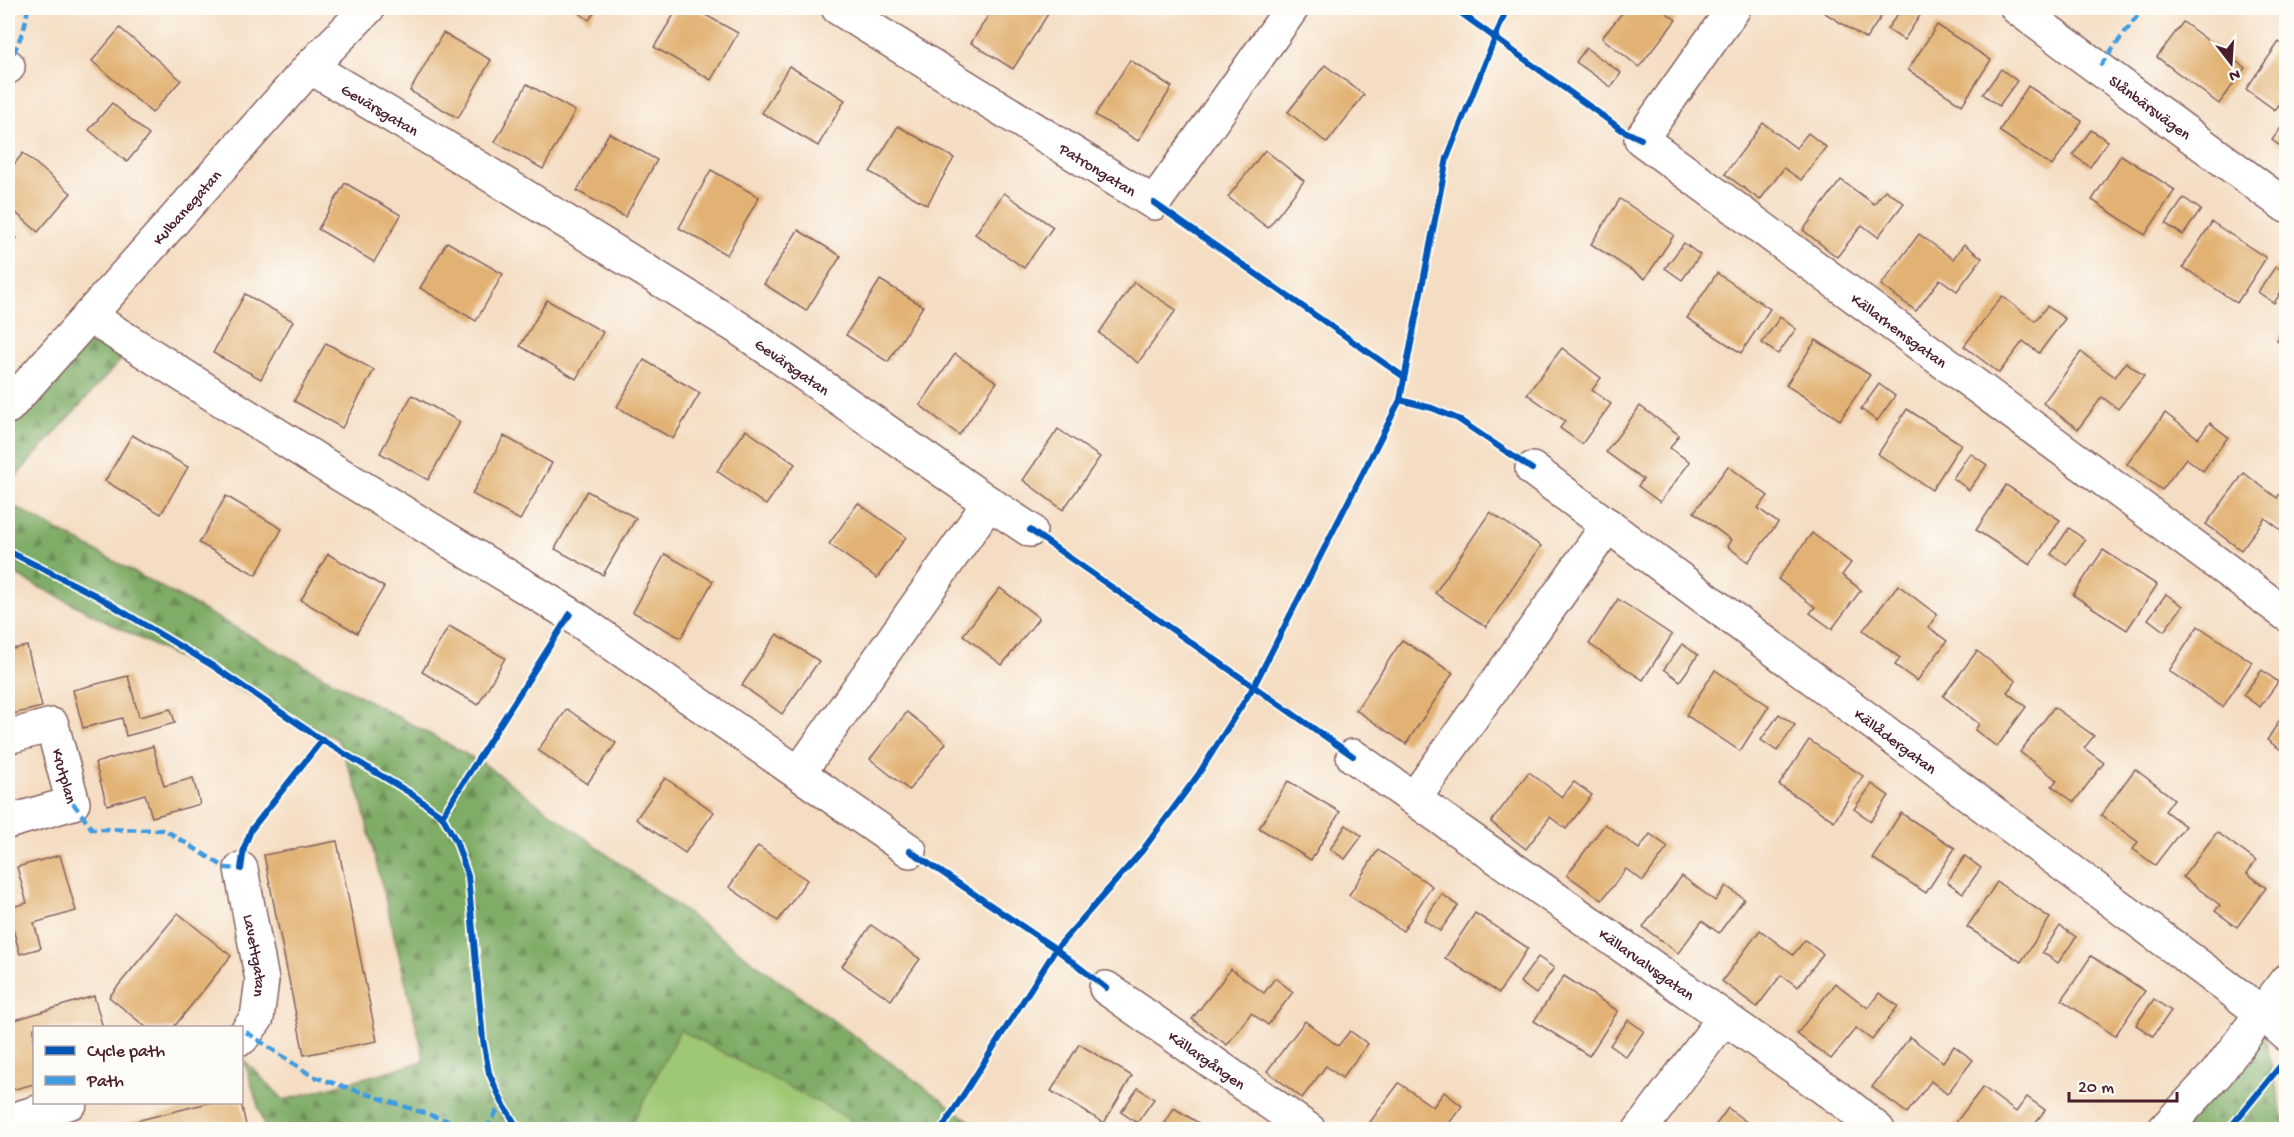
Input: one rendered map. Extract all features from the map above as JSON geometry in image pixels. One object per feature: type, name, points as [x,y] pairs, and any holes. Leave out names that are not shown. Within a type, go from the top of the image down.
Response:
[{"type":"street","name":"Kulbanegatan","points":[[8,407],[310,68],[368,8]]},
{"type":"street","name":"Patrongatan","points":[[838,8],[1154,203],[1292,8]]},
{"type":"street","name":"Källarhemsgatan","points":[[1734,8],[1641,139],[2286,614]]},
{"type":"street","name":"Slånbärsvägen","points":[[2017,8],[2286,206]]},
{"type":"street","name":"Gevärsgatan","points":[[310,68],[453,152],[737,327],[1030,530]]},
{"type":"street","points":[[89,316],[328,467],[570,614],[910,851]]},
{"type":"street","name":"Källådergatan","points":[[1532,469],[2262,1013],[2286,1034]]},
{"type":"street","points":[[799,773],[989,503]]},
{"type":"street","points":[[1414,799],[1608,525]]},
{"type":"street","name":"Krutplan","points":[[8,737],[52,725],[73,803],[8,822]]},
{"type":"street","name":"Källarvalvsgatan","points":[[1353,756],[1844,1102],[1878,1130]]},
{"type":"street","name":"Lavettgatan","points":[[241,869],[262,980],[257,1018],[243,1037]]},
{"type":"street","points":[[2163,1130],[2217,1073],[2286,981]]},
{"type":"street","name":"Källargången","points":[[1106,988],[1310,1130]]},
{"type":"street","points":[[1640,1130],[1724,1018]]},
{"type":"street","points":[[8,1121],[64,1104]]},
{"type":"green space","points":[[86,334],[126,354],[8,485],[8,418]]},
{"type":"green space","points":[[8,503],[484,764],[981,1129],[265,1129],[244,1060],[284,1100],[425,1061],[360,796],[337,739],[8,571]]},
{"type":"green space","points":[[2259,1011],[2286,1129],[2171,1130]]},
{"type":"green space","points":[[680,1030],[852,1120],[847,1129],[643,1130],[632,1124]]},
{"type":"building","points":[[573,8],[598,8],[589,20]]},
{"type":"building","points":[[678,8],[693,8],[738,33],[711,80],[654,47]]},
{"type":"building","points":[[993,8],[1037,8],[1048,14],[1013,69],[971,43]]},
{"type":"building","points":[[1626,8],[1660,8],[1676,20],[1639,67],[1602,38]]},
{"type":"building","points":[[1817,8],[1887,8],[1866,39]]},
{"type":"building","points":[[1902,8],[1912,8],[1921,14],[1904,40],[1887,29]]},
{"type":"building","points":[[2183,22],[2245,68],[2219,104],[2157,57]]},
{"type":"building","points":[[1937,25],[1991,60],[1962,105],[1908,70]]},
{"type":"building","points":[[120,28],[181,80],[152,113],[92,61]]},
{"type":"building","points":[[443,33],[491,60],[458,118],[410,91]]},
{"type":"building","points":[[2279,42],[2286,47],[2286,68],[2282,74],[2286,77],[2286,95],[2275,110],[2246,89]]},
{"type":"building","points":[[1586,48],[1621,73],[1611,87],[1576,62]]},
{"type":"building","points":[[1130,60],[1172,87],[1138,141],[1095,115]]},
{"type":"building","points":[[1325,65],[1364,95],[1327,143],[1288,112]]},
{"type":"building","points":[[789,66],[845,100],[818,146],[762,113]]},
{"type":"building","points":[[2001,69],[2017,81],[1999,106],[1983,94]]},
{"type":"building","points":[[527,84],[575,111],[543,169],[495,142]]},
{"type":"building","points":[[2028,86],[2082,121],[2052,166],[1999,131]]},
{"type":"building","points":[[112,103],[149,135],[127,162],[89,130]]},
{"type":"building","points":[[2286,121],[2286,150],[2272,140]]},
{"type":"building","points":[[1763,123],[1796,148],[1808,133],[1826,147],[1801,180],[1784,168],[1760,200],[1725,174]]},
{"type":"building","points":[[898,126],[954,158],[927,205],[870,172]]},
{"type":"building","points":[[2091,130],[2108,141],[2090,167],[2073,155]]},
{"type":"building","points":[[609,133],[657,160],[625,217],[577,191]]},
{"type":"building","points":[[1265,150],[1304,181],[1268,228],[1228,197]]},
{"type":"building","points":[[23,153],[71,193],[38,232],[8,206],[8,172]]},
{"type":"building","points":[[2121,155],[2175,190],[2145,235],[2092,200]]},
{"type":"building","points":[[711,170],[759,197],[727,255],[679,228]]},
{"type":"building","points":[[1841,180],[1874,204],[1885,190],[1904,203],[1878,237],[1862,225],[1837,257],[1803,230]]},
{"type":"building","points":[[345,183],[401,215],[374,262],[318,229]]},
{"type":"building","points":[[1004,193],[1053,227],[1024,268],[975,234]]},
{"type":"building","points":[[2184,198],[2201,210],[2183,235],[2166,224]]},
{"type":"building","points":[[1620,199],[1674,235],[1645,279],[1591,244]]},
{"type":"building","points":[[2212,222],[2266,258],[2237,303],[2183,267]]},
{"type":"building","points":[[8,230],[17,238],[8,249]]},
{"type":"building","points":[[798,230],[841,256],[806,311],[764,284]]},
{"type":"building","points":[[1919,234],[1953,259],[1964,244],[1982,258],[1957,291],[1940,279],[1916,311],[1881,285]]},
{"type":"building","points":[[447,242],[503,274],[476,321],[420,288]]},
{"type":"building","points":[[1684,243],[1700,255],[1682,280],[1665,268]]},
{"type":"building","points":[[2276,266],[2286,274],[2286,285],[2274,303],[2258,292]]},
{"type":"building","points":[[1717,273],[1770,309],[1741,353],[1687,318]]},
{"type":"building","points":[[880,280],[923,306],[888,362],[846,335]]},
{"type":"building","points":[[1134,282],[1176,310],[1138,363],[1099,333]]},
{"type":"building","points":[[245,294],[293,321],[261,379],[213,353]]},
{"type":"building","points":[[2002,296],[2035,321],[2047,306],[2065,319],[2039,353],[2023,341],[1999,373],[1964,346]]},
{"type":"building","points":[[547,300],[603,332],[576,379],[520,346]]},
{"type":"building","points":[[1780,317],[1796,329],[1778,354],[1762,343]]},
{"type":"building","points":[[2286,326],[2286,346],[2277,340]]},
{"type":"building","points":[[1816,340],[1870,375],[1840,420],[1786,385]]},
{"type":"building","points":[[326,343],[374,370],[342,428],[294,401]]},
{"type":"building","points":[[1562,348],[1601,378],[1592,390],[1611,404],[1582,444],[1560,428],[1565,421],[1527,394]]},
{"type":"building","points":[[2081,352],[2115,377],[2126,362],[2144,376],[2118,409],[2102,397],[2078,429],[2043,403]]},
{"type":"building","points":[[955,354],[997,382],[959,435],[920,405]]},
{"type":"building","points":[[644,360],[700,393],[673,439],[617,407]]},
{"type":"building","points":[[1879,384],[1895,396],[1877,421],[1861,409]]},
{"type":"building","points":[[412,395],[460,422],[428,480],[380,453]]},
{"type":"building","points":[[1640,406],[1679,435],[1670,448],[1690,462],[1660,502],[1638,486],[1643,479],[1606,452]]},
{"type":"building","points":[[1907,409],[1961,444],[1932,490],[1878,454]]},
{"type":"building","points":[[2165,413],[2198,438],[2210,423],[2228,437],[2203,471],[2186,458],[2162,490],[2127,464]]},
{"type":"building","points":[[1058,429],[1100,457],[1063,510],[1023,480]]},
{"type":"building","points":[[746,430],[795,464],[766,505],[717,471]]},
{"type":"building","points":[[132,435],[188,467],[161,514],[105,481]]},
{"type":"building","points":[[504,436],[552,463],[520,520],[472,494]]},
{"type":"building","points":[[1970,453],[1987,465],[1969,490],[1953,478]]},
{"type":"building","points":[[1728,466],[1768,496],[1758,508],[1778,523],[1748,562],[1727,546],[1731,540],[1694,512]]},
{"type":"building","points":[[2244,473],[2277,498],[2286,485],[2286,523],[2281,530],[2265,518],[2241,550],[2206,524]]},
{"type":"building","points":[[2006,485],[2060,520],[2030,565],[1976,530]]},
{"type":"building","points":[[587,491],[636,518],[603,575],[555,549]]},
{"type":"building","points":[[226,496],[282,529],[256,575],[199,543]]},
{"type":"building","points":[[858,503],[906,537],[877,578],[829,544]]},
{"type":"building","points":[[1490,512],[1541,546],[1486,627],[1435,593]]},
{"type":"building","points":[[2069,528],[2085,540],[2067,565],[2051,554]]},
{"type":"building","points":[[1812,533],[1851,563],[1842,575],[1861,590],[1832,629],[1810,613],[1815,607],[1778,579]]},
{"type":"building","points":[[2103,550],[2157,585],[2127,630],[2073,595]]},
{"type":"building","points":[[328,554],[384,587],[357,633],[301,600]]},
{"type":"building","points":[[665,554],[713,581],[681,638],[633,612]]},
{"type":"building","points":[[1898,585],[1937,615],[1928,627],[1947,641],[1917,681],[1895,665],[1900,658],[1863,630]]},
{"type":"building","points":[[1000,588],[1039,618],[1002,665],[963,635]]},
{"type":"building","points":[[2166,594],[2183,606],[2164,631],[2148,619]]},
{"type":"building","points":[[1618,599],[1672,635],[1643,680],[1589,644]]},
{"type":"building","points":[[449,626],[505,658],[478,705],[422,672]]},
{"type":"building","points":[[2198,626],[2252,662],[2223,707],[2169,671]]},
{"type":"building","points":[[777,634],[819,661],[782,714],[742,685]]},
{"type":"building","points":[[1402,640],[1453,673],[1406,744],[1356,710]]},
{"type":"building","points":[[1682,644],[1698,655],[1680,681],[1664,669]]},
{"type":"building","points":[[27,646],[42,707],[8,715],[8,650]]},
{"type":"building","points":[[1977,651],[2016,681],[2007,692],[2026,707],[1997,747],[1975,730],[1979,724],[1943,696]]},
{"type":"building","points":[[1715,670],[1769,706],[1740,751],[1686,715]]},
{"type":"building","points":[[2262,670],[2278,682],[2260,707],[2243,695]]},
{"type":"building","points":[[128,676],[139,717],[171,709],[175,723],[126,736],[122,718],[83,728],[73,690]]},
{"type":"building","points":[[2054,707],[2094,736],[2084,748],[2104,763],[2074,802],[2052,786],[2057,780],[2020,752]]},
{"type":"building","points":[[567,709],[616,743],[587,784],[538,750]]},
{"type":"building","points":[[2286,710],[2286,753],[2267,740]]},
{"type":"building","points":[[907,712],[946,743],[909,790],[870,759]]},
{"type":"building","points":[[1779,714],[1795,725],[1777,751],[1761,740]]},
{"type":"building","points":[[1809,740],[1863,776],[1834,821],[1779,785]]},
{"type":"building","points":[[153,746],[164,786],[193,778],[200,804],[152,817],[145,794],[107,805],[95,763]]},
{"type":"building","points":[[2135,769],[2174,799],[2165,811],[2185,826],[2155,865],[2133,849],[2138,842],[2101,815]]},
{"type":"building","points":[[1529,772],[1562,797],[1574,782],[1592,795],[1566,829],[1550,817],[1526,849],[1491,822]]},
{"type":"building","points":[[665,778],[714,812],[685,853],[636,819]]},
{"type":"building","points":[[1288,781],[1340,812],[1311,860],[1259,828]]},
{"type":"building","points":[[1872,784],[1889,796],[1871,821],[1854,809]]},
{"type":"building","points":[[1901,813],[1955,848],[1926,893],[1872,858]]},
{"type":"building","points":[[1605,824],[1639,849],[1650,834],[1668,847],[1643,881],[1626,869],[1602,900],[1567,875]]},
{"type":"building","points":[[1346,825],[1362,836],[1345,859],[1330,849]]},
{"type":"building","points":[[2217,832],[2256,861],[2247,873],[2266,888],[2237,927],[2215,911],[2220,905],[2183,877]]},
{"type":"building","points":[[337,841],[377,1041],[304,1055],[264,855]]},
{"type":"building","points":[[758,846],[807,880],[778,921],[729,887]]},
{"type":"building","points":[[1378,850],[1432,886],[1403,931],[1349,895]]},
{"type":"building","points":[[60,855],[76,911],[34,923],[41,948],[20,954],[8,911],[8,908],[27,903],[17,867]]},
{"type":"building","points":[[1965,856],[1981,868],[1963,893],[1947,882]]},
{"type":"building","points":[[1682,876],[1715,901],[1726,886],[1744,899],[1719,933],[1702,921],[1678,953],[1643,927]]},
{"type":"building","points":[[1997,882],[2050,918],[2021,962],[1967,927]]},
{"type":"building","points":[[1442,894],[1458,906],[1440,931],[1424,920]]},
{"type":"building","points":[[178,913],[231,956],[175,1026],[145,1026],[109,997]]},
{"type":"building","points":[[1475,913],[1528,948],[1499,993],[1445,958]]},
{"type":"building","points":[[871,925],[920,959],[891,1000],[842,966]]},
{"type":"building","points":[[2060,926],[2076,937],[2058,963],[2042,952]]},
{"type":"building","points":[[1760,930],[1793,955],[1805,940],[1823,954],[1798,987],[1781,975],[1757,1007],[1722,981]]},
{"type":"building","points":[[2091,956],[2145,991],[2115,1036],[2062,1000]]},
{"type":"building","points":[[1538,957],[1554,968],[1536,994],[1520,982]]},
{"type":"building","points":[[1231,969],[1264,993],[1275,978],[1293,992],[1268,1025],[1251,1013],[1227,1045],[1192,1019]]},
{"type":"building","points":[[1564,976],[1618,1011],[1589,1056],[1534,1021]]},
{"type":"building","points":[[1835,983],[1868,1008],[1879,993],[1898,1006],[1872,1040],[1856,1028],[1831,1059],[1797,1034]]},
{"type":"building","points":[[94,996],[102,1026],[33,1026],[33,1084],[8,1091],[8,1022]]},
{"type":"building","points":[[2154,999],[2171,1011],[2153,1036],[2136,1025]]},
{"type":"building","points":[[1628,1020],[1644,1031],[1626,1057],[1610,1045]]},
{"type":"building","points":[[1305,1021],[1338,1046],[1350,1031],[1368,1044],[1342,1078],[1326,1066],[1302,1098],[1267,1071]]},
{"type":"building","points":[[1910,1037],[1943,1062],[1954,1046],[1973,1060],[1947,1094],[1931,1081],[1907,1113],[1872,1087]]},
{"type":"building","points":[[1079,1044],[1132,1076],[1104,1123],[1051,1091]]},
{"type":"building","points":[[1399,1083],[1433,1107],[1444,1092],[1462,1106],[1444,1130],[1420,1127],[1419,1130],[1364,1130]]},
{"type":"building","points":[[1983,1087],[2016,1112],[2027,1097],[2045,1110],[2030,1130],[1950,1130]]},
{"type":"building","points":[[1138,1088],[1154,1099],[1137,1123],[1121,1112]]},
{"type":"building","points":[[204,1104],[241,1104],[247,1130],[100,1130]]},
{"type":"building","points":[[1174,1108],[1210,1130],[1161,1130]]},
{"type":"building","points":[[1728,1108],[1757,1130],[1712,1130]]},
{"type":"marked path","points":[[8,66],[24,29],[28,8]]},
{"type":"marked path","points":[[2100,66],[2143,8]]},
{"type":"marked path","points":[[73,803],[92,829],[165,830],[226,868],[241,869],[242,864]]},
{"type":"marked path","points":[[246,1032],[312,1076],[476,1130]]},
{"type":"marked path","points":[[486,1130],[502,1102]]},
{"type":"cycle path","points":[[1454,8],[1622,130],[1641,139]]},
{"type":"cycle path","points":[[941,1130],[1056,949],[1142,851],[1198,775],[1254,686],[1400,400],[1447,158],[1507,8]]},
{"type":"cycle path","points":[[1154,203],[1404,377]]},
{"type":"cycle path","points":[[1400,400],[1432,408],[1458,419],[1532,469]]},
{"type":"cycle path","points":[[1030,530],[1353,756]]},
{"type":"cycle path","points":[[8,551],[97,596],[213,666],[322,740],[410,793],[442,816],[456,841],[468,876],[483,1040],[489,1073],[502,1102],[519,1130]]},
{"type":"cycle path","points":[[442,816],[570,614]]},
{"type":"cycle path","points":[[241,869],[244,848],[251,830],[322,740]]},
{"type":"cycle path","points":[[910,851],[1056,949],[1106,988]]},
{"type":"cycle path","points":[[2228,1130],[2286,1059]]}]
